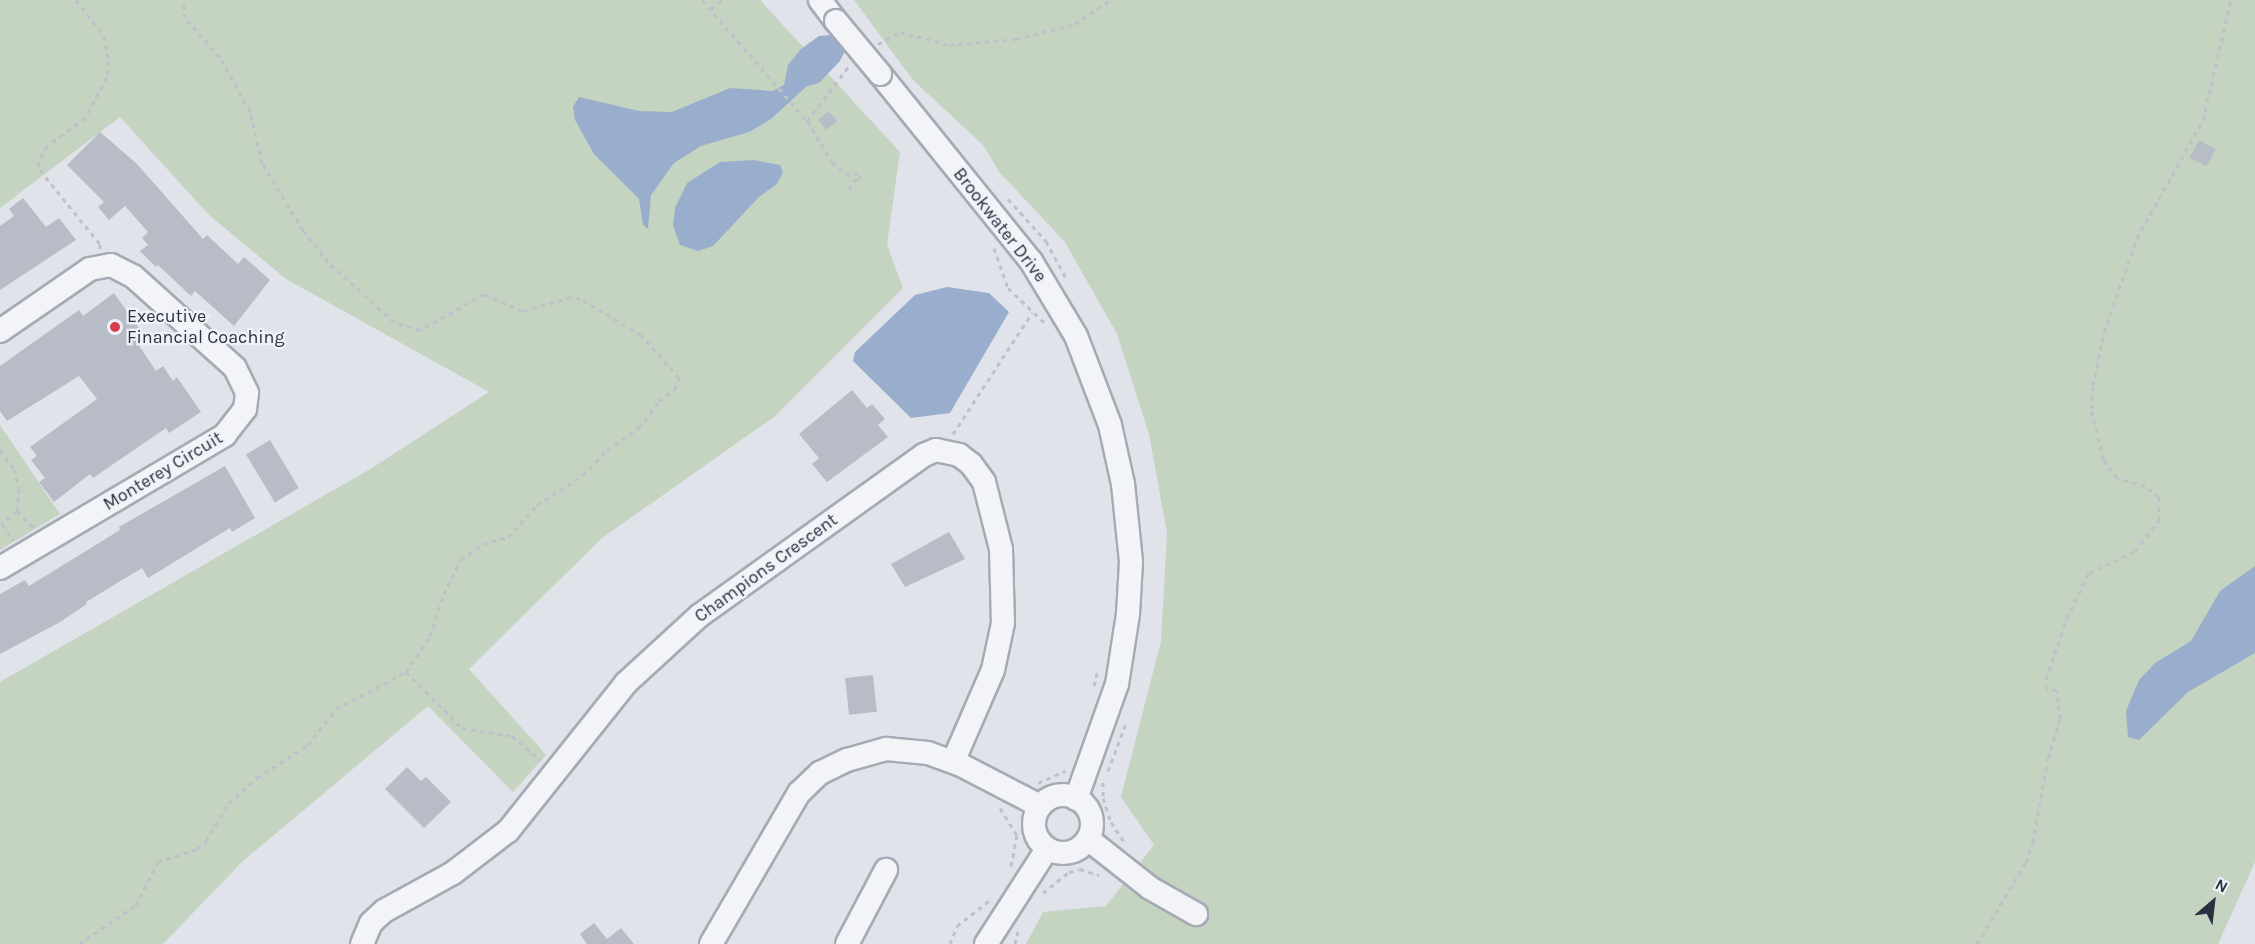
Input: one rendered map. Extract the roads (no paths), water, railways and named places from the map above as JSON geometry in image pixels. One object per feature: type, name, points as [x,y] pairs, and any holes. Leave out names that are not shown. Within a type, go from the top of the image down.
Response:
[{"type":"street","name":"Brookwater Drive","points":[[820,0],[1031,261],[1076,336],[1110,425],[1124,484],[1131,562],[1128,614],[1117,684],[1076,799]]},
{"type":"street","name":"Monterey Circuit","points":[[0,331],[100,266],[121,268],[133,276],[235,368],[246,393],[245,409],[225,435],[0,568]]},
{"type":"street","name":"Champions Crescent","points":[[362,944],[371,923],[384,911],[453,873],[508,831],[556,774],[626,683],[699,616],[924,455],[936,450],[959,454],[971,464],[984,482],[1001,549],[1003,623],[993,669],[952,762]]},
{"type":"street","points":[[711,944],[799,793],[820,773],[847,760],[886,749],[928,753],[952,762],[1040,806]]},
{"type":"street","points":[[1057,796],[1076,799],[1089,812],[1088,839],[1065,854],[1047,849],[1035,834],[1034,824],[1040,806],[1057,796]]},
{"type":"street","points":[[1088,839],[1150,888],[1196,914]]},
{"type":"street","points":[[986,944],[1047,849]]},
{"type":"street","points":[[847,944],[886,870]]},
{"type":"water","points":[[842,34],[849,43],[840,61],[819,83],[807,86],[771,119],[749,132],[701,146],[674,163],[651,195],[648,229],[643,225],[639,199],[594,154],[575,120],[573,107],[579,97],[639,111],[672,112],[730,88],[773,91],[784,85],[788,65],[801,49],[819,36]]},
{"type":"water","points":[[753,160],[780,165],[783,172],[777,184],[759,197],[713,246],[698,251],[680,245],[673,226],[675,208],[687,183],[720,162]]},
{"type":"water","points":[[947,287],[989,293],[1009,312],[950,413],[911,418],[853,361],[855,352],[915,295]]},
{"type":"water","points":[[2255,566],[2255,653],[2188,692],[2139,740],[2128,737],[2126,711],[2139,680],[2155,663],[2191,641],[2220,591]]},
{"type":"place","name":"Executive Financial Coaching","points":[[115,327]]}]
